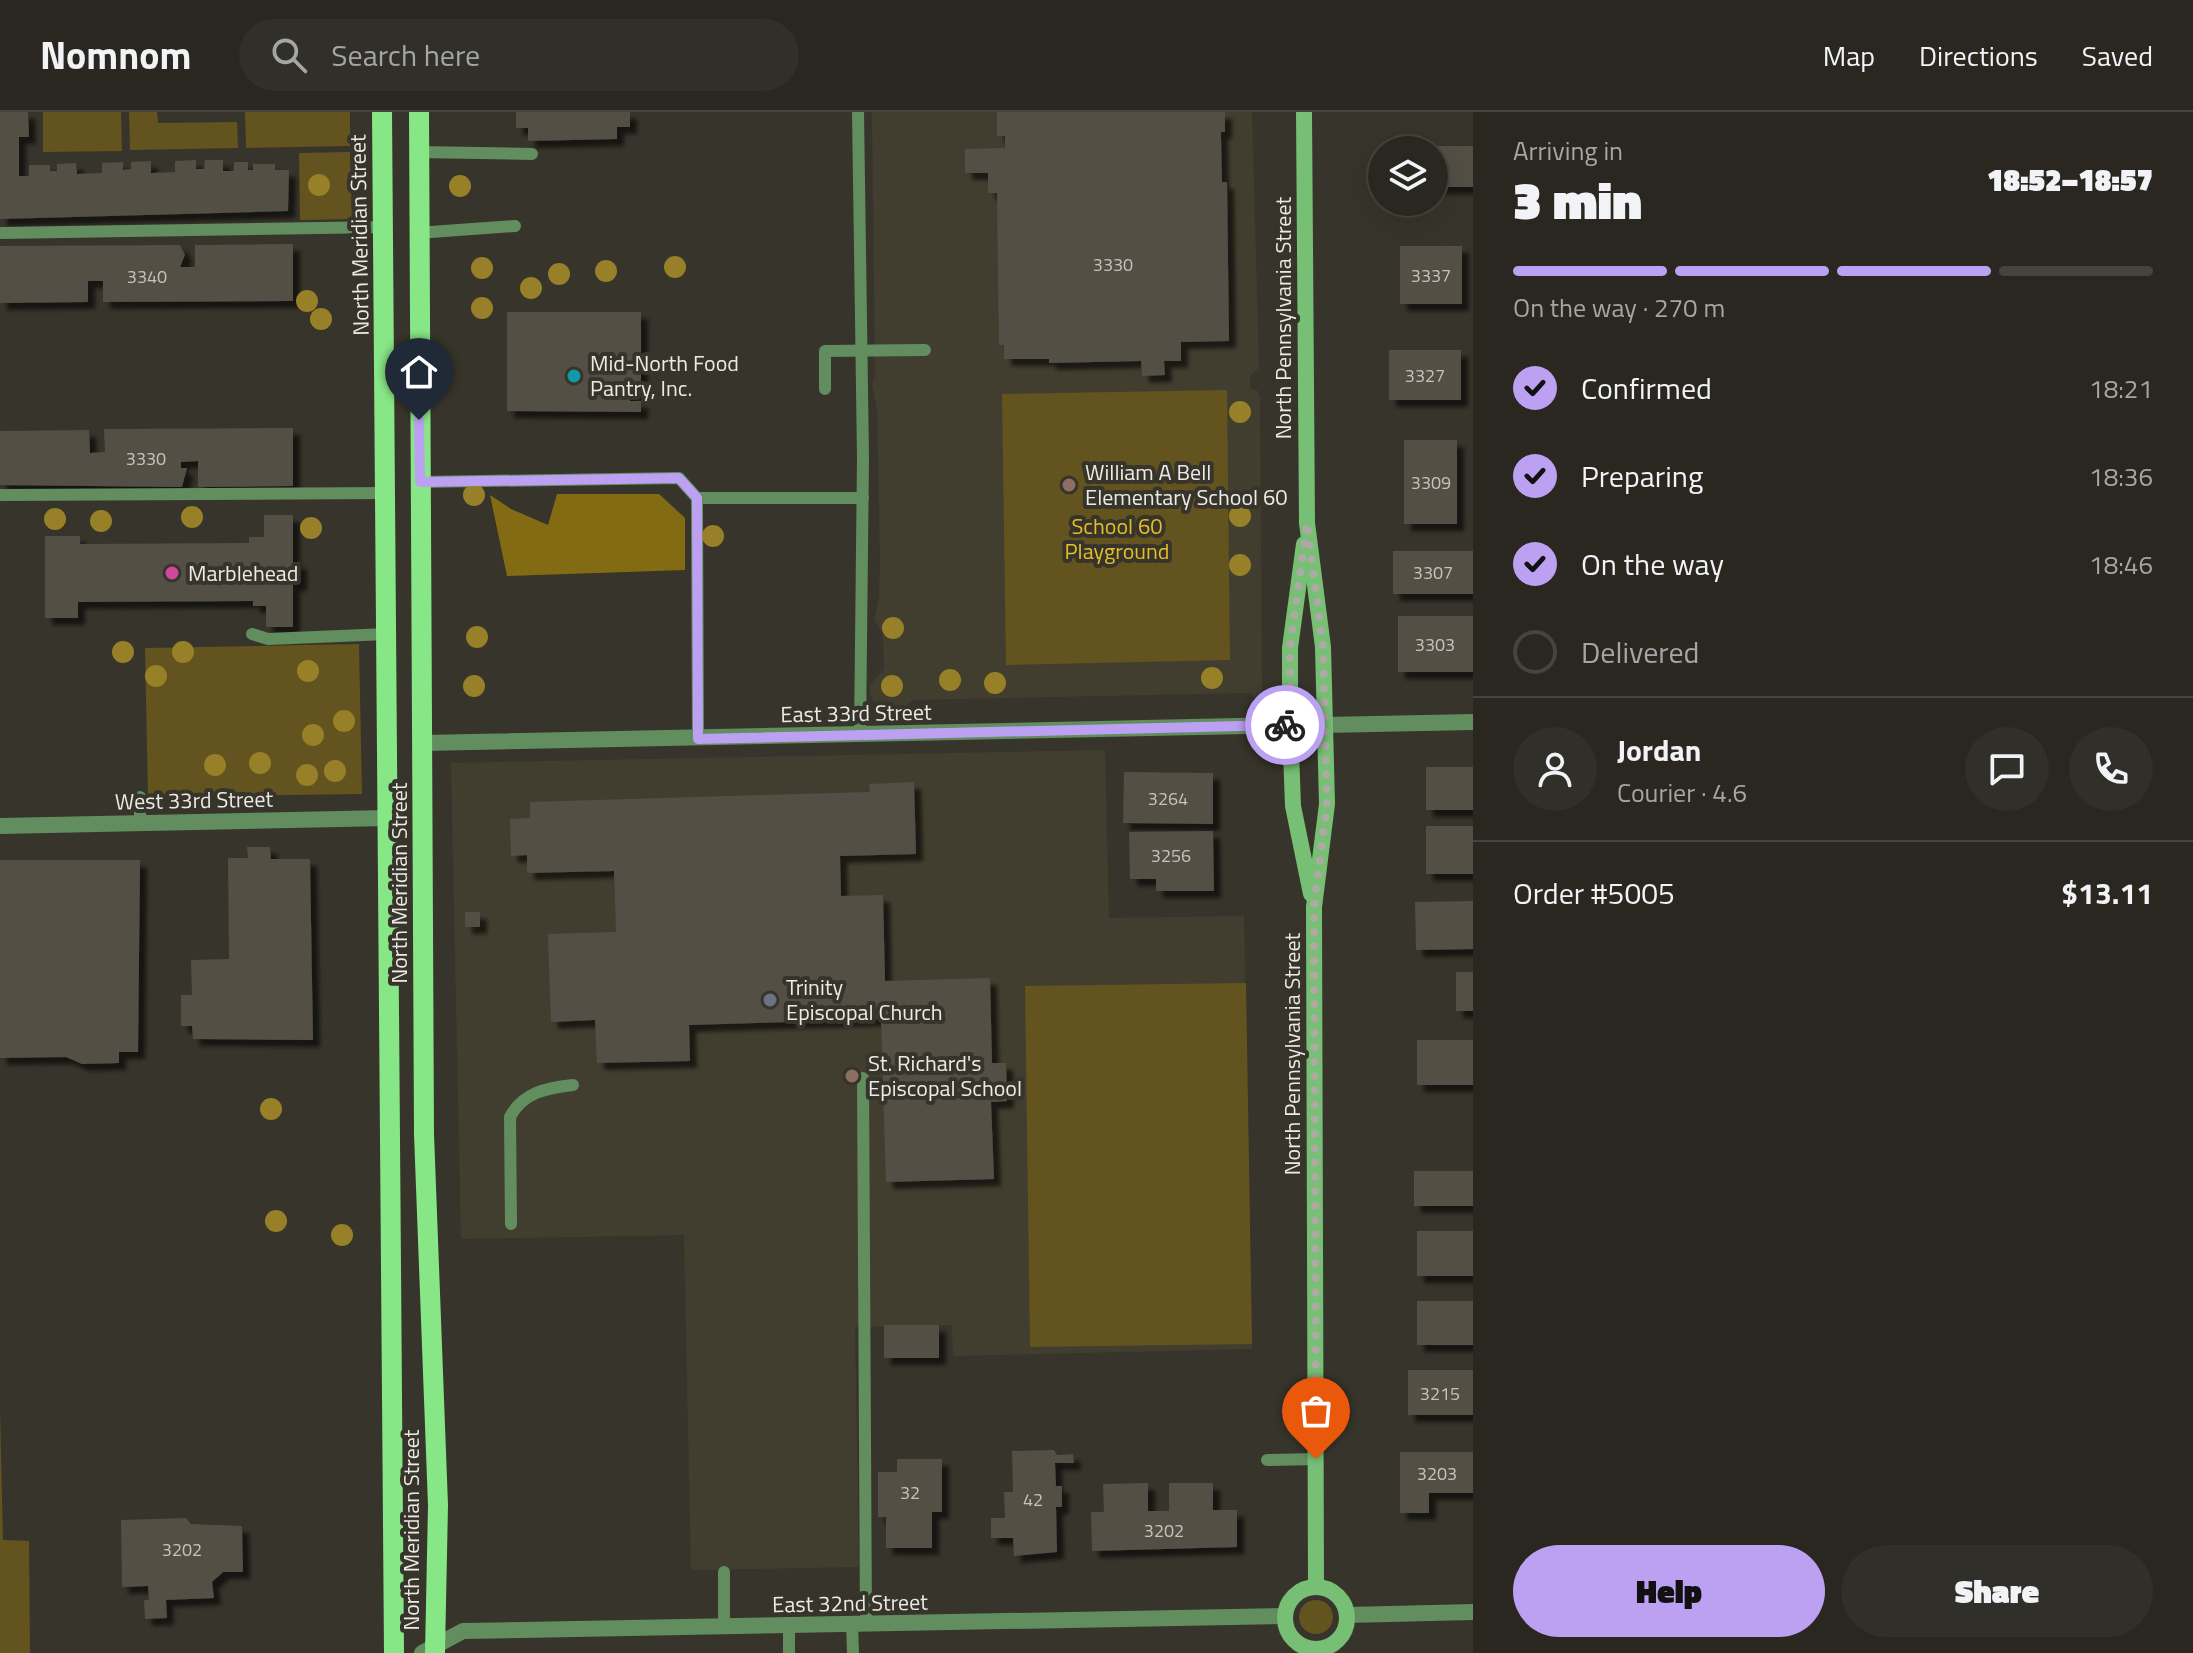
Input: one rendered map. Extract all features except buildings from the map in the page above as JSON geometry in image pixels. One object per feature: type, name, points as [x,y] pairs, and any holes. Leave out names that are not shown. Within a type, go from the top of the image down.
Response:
[{"type":"main road","name":"North Meridian Street","points":[[382,112],[394,1653]]},
{"type":"main road","name":"North Meridian Street","points":[[419,112],[417,233],[425,1240],[438,1505],[431,1651]]},
{"type":"street","name":"North Pennsylvania Street","points":[[1304,112],[1307,523],[1323,647],[1327,804],[1314,907],[1316,1587]]},
{"type":"street","name":"North Pennsylvania Street","points":[[1307,523],[1290,648],[1290,725],[1293,806],[1314,907]]},
{"type":"street","points":[[1324,725],[1473,722]]},
{"type":"street","name":"East 33rd Street","points":[[422,743],[1290,725]]},
{"type":"street","name":"West 33rd Street","points":[[0,826],[389,818]]},
{"type":"street","points":[[1316,1587],[1337,1594],[1347,1615],[1339,1639],[1315,1651],[1295,1641],[1288,1630],[1285,1616],[1296,1594],[1316,1587]]},
{"type":"street","points":[[1347,1615],[1473,1612]]},
{"type":"street","name":"East 32nd Street","points":[[431,1651],[463,1631],[1285,1616]]},
{"type":"lane","points":[[858,112],[863,498],[860,735]]},
{"type":"lane","points":[[417,152],[532,154]]},
{"type":"lane","points":[[417,233],[515,226]]},
{"type":"lane","points":[[0,233],[384,227]]},
{"type":"lane","points":[[825,389],[825,351],[925,350]]},
{"type":"lane","points":[[420,482],[679,478],[697,498],[698,739]]},
{"type":"lane","points":[[0,495],[387,493]]},
{"type":"lane","points":[[697,498],[863,498]]},
{"type":"lane","points":[[252,634],[268,639],[387,634]]},
{"type":"lane","points":[[140,797],[140,823]]},
{"type":"lane","points":[[853,1653],[859,1624],[863,1078]]},
{"type":"lane","points":[[511,1224],[510,1117],[516,1106],[529,1096],[553,1087],[573,1085]]},
{"type":"lane","points":[[1267,1460],[1316,1459]]},
{"type":"lane","points":[[724,1572],[724,1627]]},
{"type":"lane","points":[[789,1626],[789,1653]]},
{"type":"shaded area","name":"William A Bell Elementary School 60","points":[[872,112],[1252,112],[1259,368],[1250,376],[1250,389],[1258,391],[1260,398],[1262,692],[1254,698],[1250,693],[913,700],[903,708],[879,708],[875,704],[869,692],[871,684],[884,669],[883,633],[874,620],[879,598],[880,561],[877,409],[872,384],[875,374]]},
{"type":"shaded area","points":[[557,494],[659,494],[685,518],[685,570],[507,576],[490,495],[511,509],[548,525]]},
{"type":"shaded area","name":"St. Richard's Episcopal School","points":[[1105,750],[1109,918],[1244,916],[1252,1349],[953,1356],[952,1325],[855,1327],[859,1567],[691,1570],[684,1235],[461,1239],[451,763]]},
{"type":"green space","points":[[43,112],[121,112],[122,151],[43,152]]},
{"type":"green space","points":[[129,112],[157,112],[158,123],[237,122],[238,148],[130,150]]},
{"type":"green space","points":[[245,112],[350,112],[350,146],[246,148]]},
{"type":"green space","points":[[350,152],[352,219],[300,220],[299,153]]},
{"type":"green space","name":"School 60 Playground","points":[[1227,390],[1230,660],[1006,665],[1002,394]]},
{"type":"green space","points":[[359,644],[362,794],[148,797],[145,648]]},
{"type":"green space","points":[[1246,983],[1252,1344],[1030,1347],[1025,986]]},
{"type":"green space","points":[[0,1411],[3,1540],[29,1541],[30,1653],[0,1653]]},
{"type":"green space","points":[[1316,1600],[1328,1605],[1333,1617],[1328,1629],[1316,1634],[1304,1629],[1299,1617],[1304,1605]]},
{"type":"way so far","points":[[1285,725],[1290,725],[1290,648],[1307,523],[1323,647],[1327,804],[1314,907],[1316,1459]]},
{"type":"place","name":"Mid-North Food Pantry, Inc.","points":[[574,376]]},
{"type":"place","name":"William A Bell Elementary School 60","points":[[1069,485]]},
{"type":"place","name":"Marblehead","points":[[172,573]]},
{"type":"place","name":"Trinity Episcopal Church","points":[[770,1000]]},
{"type":"place","name":"St. Richard's Episcopal School","points":[[852,1076]]},
{"type":"route","points":[[419,420],[420,482],[679,478],[697,498],[698,739],[1285,725]]}]
